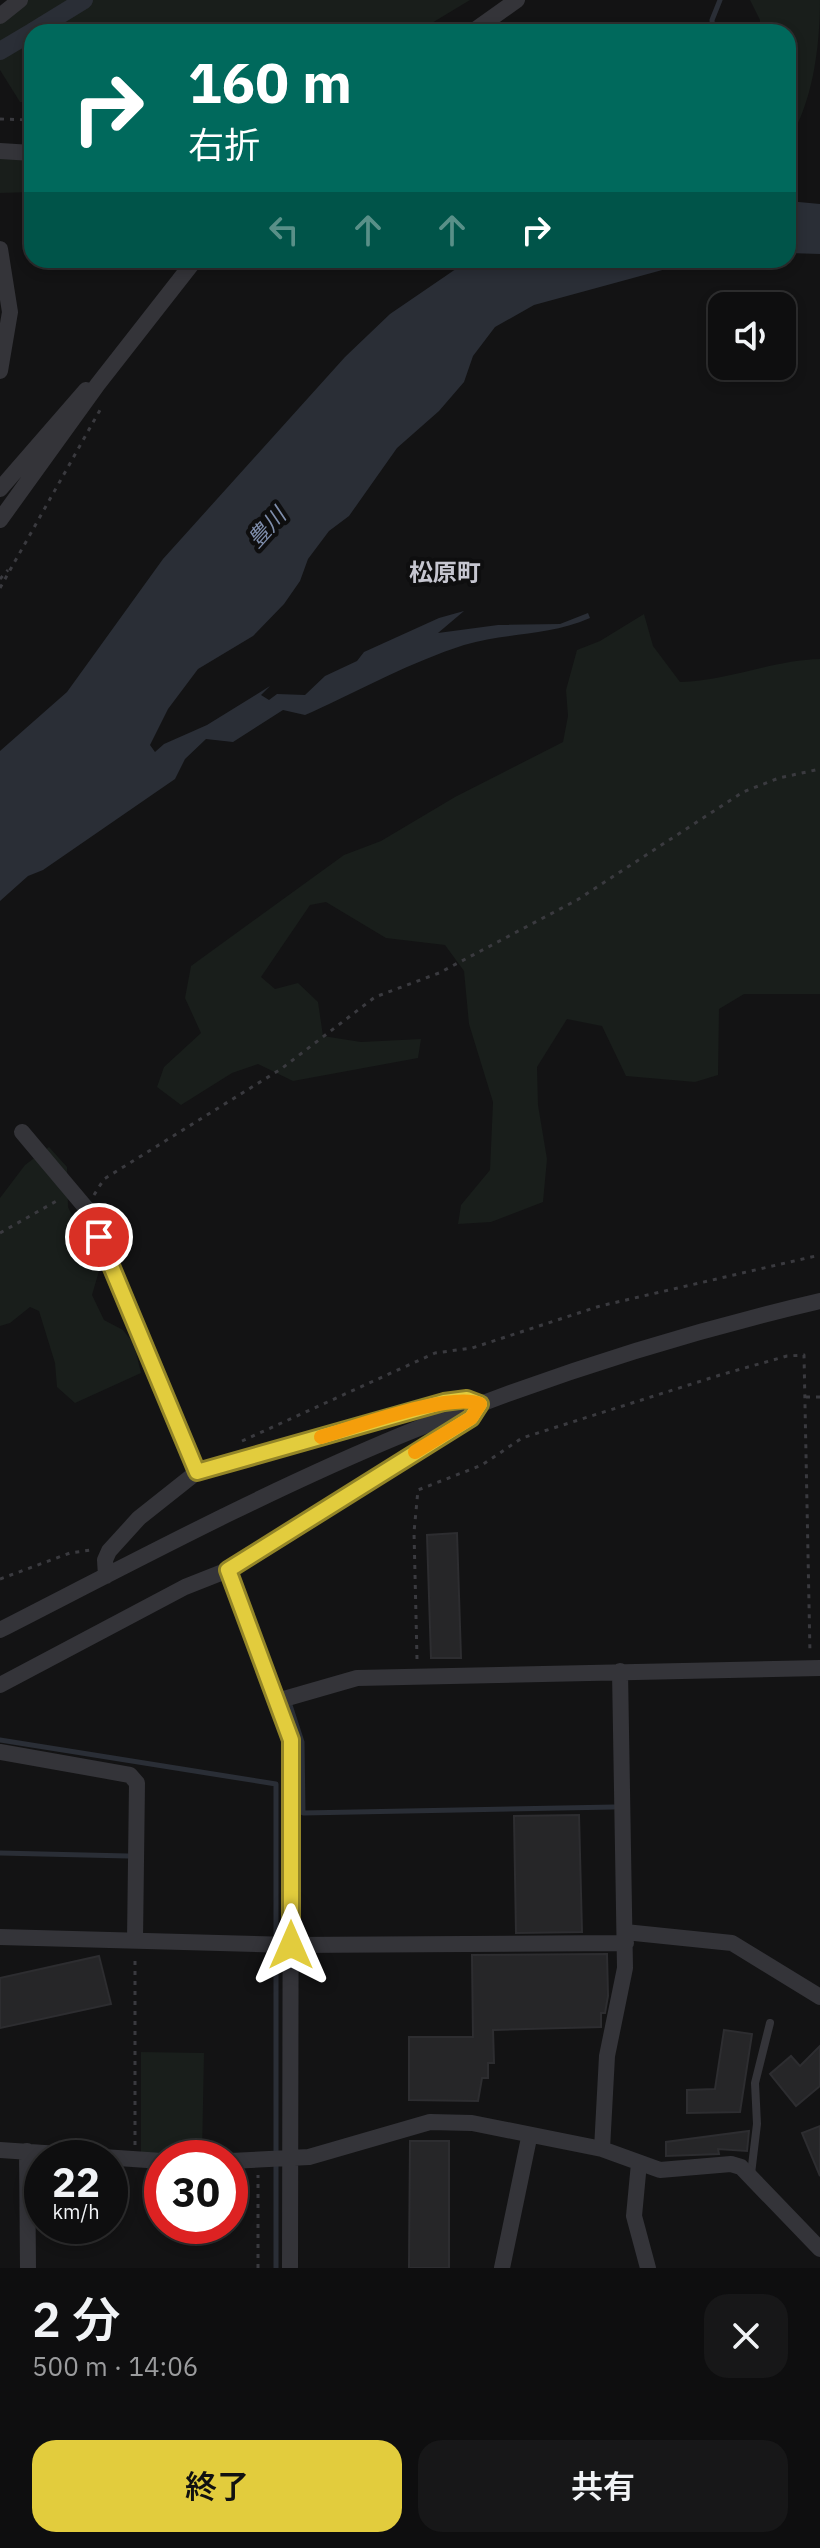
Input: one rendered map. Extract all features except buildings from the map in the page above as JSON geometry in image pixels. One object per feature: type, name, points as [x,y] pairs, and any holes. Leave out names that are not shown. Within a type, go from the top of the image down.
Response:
[{"type":"street","points":[[0,16],[20,0]]},
{"type":"street","points":[[483,24],[517,0]]},
{"type":"street","points":[[0,151],[24,152]]},
{"type":"street","points":[[0,249],[10,312],[0,371]]},
{"type":"street","points":[[0,520],[98,384],[189,268]]},
{"type":"street","points":[[0,489],[80,393],[98,384]]},
{"type":"street","points":[[22,1132],[86,1208],[197,1472]]},
{"type":"street","points":[[0,1630],[249,1504],[480,1404],[688,1336],[820,1301]]},
{"type":"street","points":[[106,1576],[105,1560],[109,1551],[139,1518],[197,1472],[444,1402],[467,1399],[480,1404]]},
{"type":"street","points":[[0,1685],[185,1587],[228,1570],[471,1418],[480,1404]]},
{"type":"street","points":[[228,1570],[291,1740],[282,1944],[290,2268]]},
{"type":"street","points":[[277,1701],[357,1678],[815,1668]]},
{"type":"street","points":[[602,2149],[607,2056],[625,1968],[620,1671]]},
{"type":"street","points":[[0,1752],[130,1775],[137,1783],[135,1940]]},
{"type":"street","points":[[0,1937],[282,1944],[625,1938],[732,1943],[820,1997]]},
{"type":"street","points":[[248,2160],[288,2159],[352,2147],[430,2122],[472,2123],[529,2138],[602,2149],[660,2170],[731,2164],[751,2174],[820,2249]]},
{"type":"street","points":[[502,2268],[529,2138]]},
{"type":"street","points":[[0,2150],[24,2151]]},
{"type":"street","points":[[128,2158],[144,2160]]},
{"type":"street","points":[[639,2163],[634,2216],[648,2268]]},
{"type":"street","points":[[28,2244],[28,2268]]},
{"type":"lane","points":[[751,2174],[757,2124],[755,2083],[770,2023]]},
{"type":"path","points":[[0,119],[24,120]]},
{"type":"path","points":[[0,588],[99,415],[98,384]]},
{"type":"path","points":[[0,579],[12,565]]},
{"type":"path","points":[[86,1208],[104,1179],[281,1069],[375,997],[439,973],[577,900],[743,792],[779,778],[820,769]]},
{"type":"path","points":[[0,1233],[73,1192]]},
{"type":"path","points":[[241,1441],[435,1353],[472,1348],[600,1306],[820,1255]]},
{"type":"path","points":[[417,1675],[414,1532],[418,1490],[482,1465],[522,1438],[787,1356],[804,1355],[815,1668]]},
{"type":"path","points":[[806,1397],[820,1397]]},
{"type":"path","points":[[0,1579],[70,1553],[109,1551]]},
{"type":"path","points":[[135,1940],[135,2159]]},
{"type":"path","points":[[258,2268],[262,2160]]},
{"type":"shaded area","points":[[26,0],[470,0],[430,24],[24,24],[24,102],[20,102],[0,70],[0,19]]},
{"type":"shaded area","points":[[750,0],[820,0],[814,67],[796,127],[796,24],[760,24]]},
{"type":"shaded area","points":[[0,154],[24,156],[24,192],[0,193]]},
{"type":"shaded area","points":[[644,614],[653,646],[680,682],[820,659],[820,994],[744,994],[719,1009],[718,1075],[695,1082],[626,1076],[602,1026],[567,1019],[537,1067],[538,1105],[547,1159],[543,1202],[491,1222],[458,1224],[461,1205],[490,1170],[493,1102],[469,1024],[464,971],[445,945],[386,938],[326,902],[310,905],[261,977],[275,989],[298,983],[318,1002],[323,1036],[361,1042],[421,1039],[418,1058],[293,1081],[258,1064],[232,1073],[181,1105],[157,1087],[164,1067],[201,1033],[185,998],[191,966],[344,855],[381,841],[455,797],[563,742],[568,716],[566,690],[577,650],[600,641]]},
{"type":"shaded area","points":[[49,1147],[67,1167],[68,1207],[99,1271],[92,1295],[104,1320],[123,1330],[134,1344],[141,1373],[75,1403],[57,1387],[55,1363],[39,1311],[30,1307],[10,1323],[0,1326],[0,1198],[25,1165]]},
{"type":"shaded area","points":[[141,2052],[204,2053],[202,2140],[144,2140],[144,2153],[141,2153]]},
{"type":"water","points":[[796,202],[820,204],[820,254],[796,253]]},
{"type":"water","name":"豊川","points":[[457,268],[670,268],[534,305],[495,327],[473,356],[464,382],[439,411],[397,448],[349,516],[329,531],[308,559],[300,581],[284,604],[253,636],[198,669],[168,709],[150,745],[155,752],[164,744],[207,725],[270,686],[261,695],[269,700],[277,694],[305,695],[325,676],[357,661],[364,652],[439,618],[464,611],[438,633],[498,625],[560,624],[588,613],[590,618],[558,628],[464,645],[305,715],[283,710],[233,742],[206,739],[185,759],[175,779],[43,870],[28,876],[0,901],[0,751],[67,692],[163,559],[345,357],[390,314]]},
{"type":"waterway","points":[[45,24],[84,0]]},
{"type":"waterway","points":[[712,24],[720,0]]},
{"type":"waterway","points":[[0,51],[24,37]]},
{"type":"waterway","points":[[290,1705],[302,1742],[303,1813],[614,1807]]},
{"type":"waterway","points":[[0,1740],[276,1784],[276,2268]]},
{"type":"waterway","points":[[0,1853],[128,1856]]},
{"type":"slow traffic","points":[[321,1437],[444,1402],[467,1399],[480,1404],[471,1418],[415,1452]]},
{"type":"district","name":"松原町","points":[[445,572]]},
{"type":"route","points":[[99,1237],[197,1472],[444,1402],[467,1399],[480,1404],[471,1418],[228,1570],[291,1740],[291,1945]]}]
